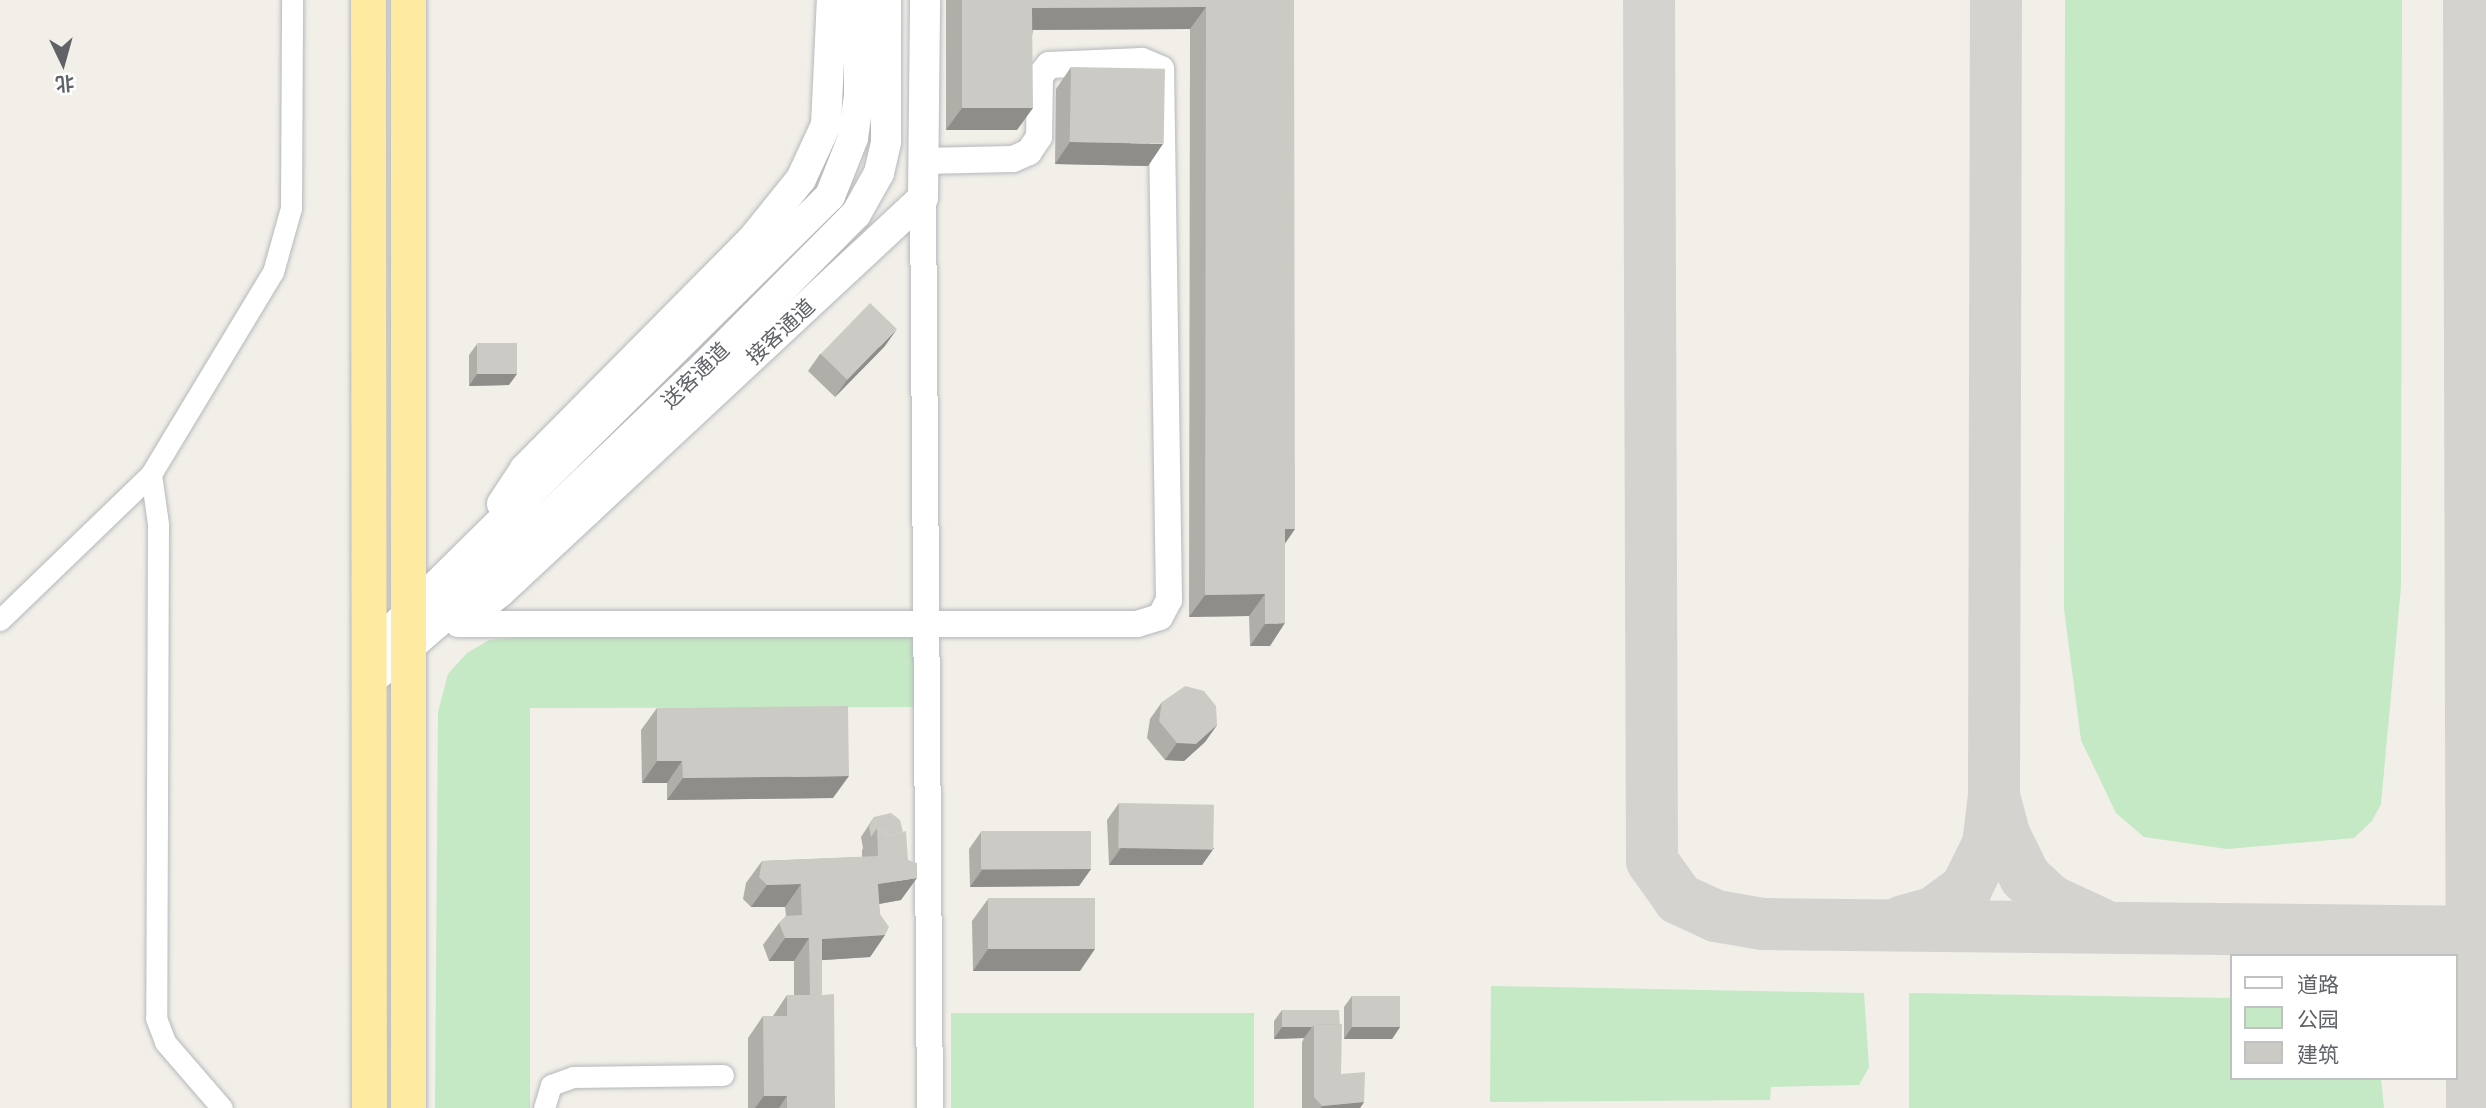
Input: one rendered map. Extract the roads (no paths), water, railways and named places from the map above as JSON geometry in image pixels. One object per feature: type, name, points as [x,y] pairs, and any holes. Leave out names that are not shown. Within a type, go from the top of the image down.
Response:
[{"type":"highway","points":[[368,0],[369,1108]]},
{"type":"highway","points":[[408,0],[433,620],[408,649],[408,1108]]},
{"type":"main road","points":[[486,536],[525,470],[752,240],[801,179],[826,125],[832,0]]},
{"type":"main road","name":"送客通道","points":[[433,620],[486,536],[811,219],[841,178],[853,138],[859,96],[859,0]]},
{"type":"main road","name":"送客通道","points":[[368,668],[433,620],[697,374],[843,229],[874,183],[886,142],[886,0]]},
{"type":"main road","points":[[923,198],[925,0]]},
{"type":"main road","name":"接客通道","points":[[433,620],[500,592],[923,198]]},
{"type":"main road","points":[[368,668],[408,649]]},
{"type":"street","points":[[0,620],[151,474],[273,272],[291,208],[292,0]]},
{"type":"street","points":[[433,620],[1152,623],[1167,607],[1162,71],[1154,63],[1142,61],[1049,65],[1040,76],[1039,137],[1029,152],[1013,159],[923,161]]},
{"type":"street","points":[[923,198],[930,1108]]},
{"type":"street","points":[[151,474],[158,524],[156,1018],[165,1042],[222,1108]]},
{"type":"street","points":[[544,1108],[551,1084],[573,1077],[723,1074]]}]
